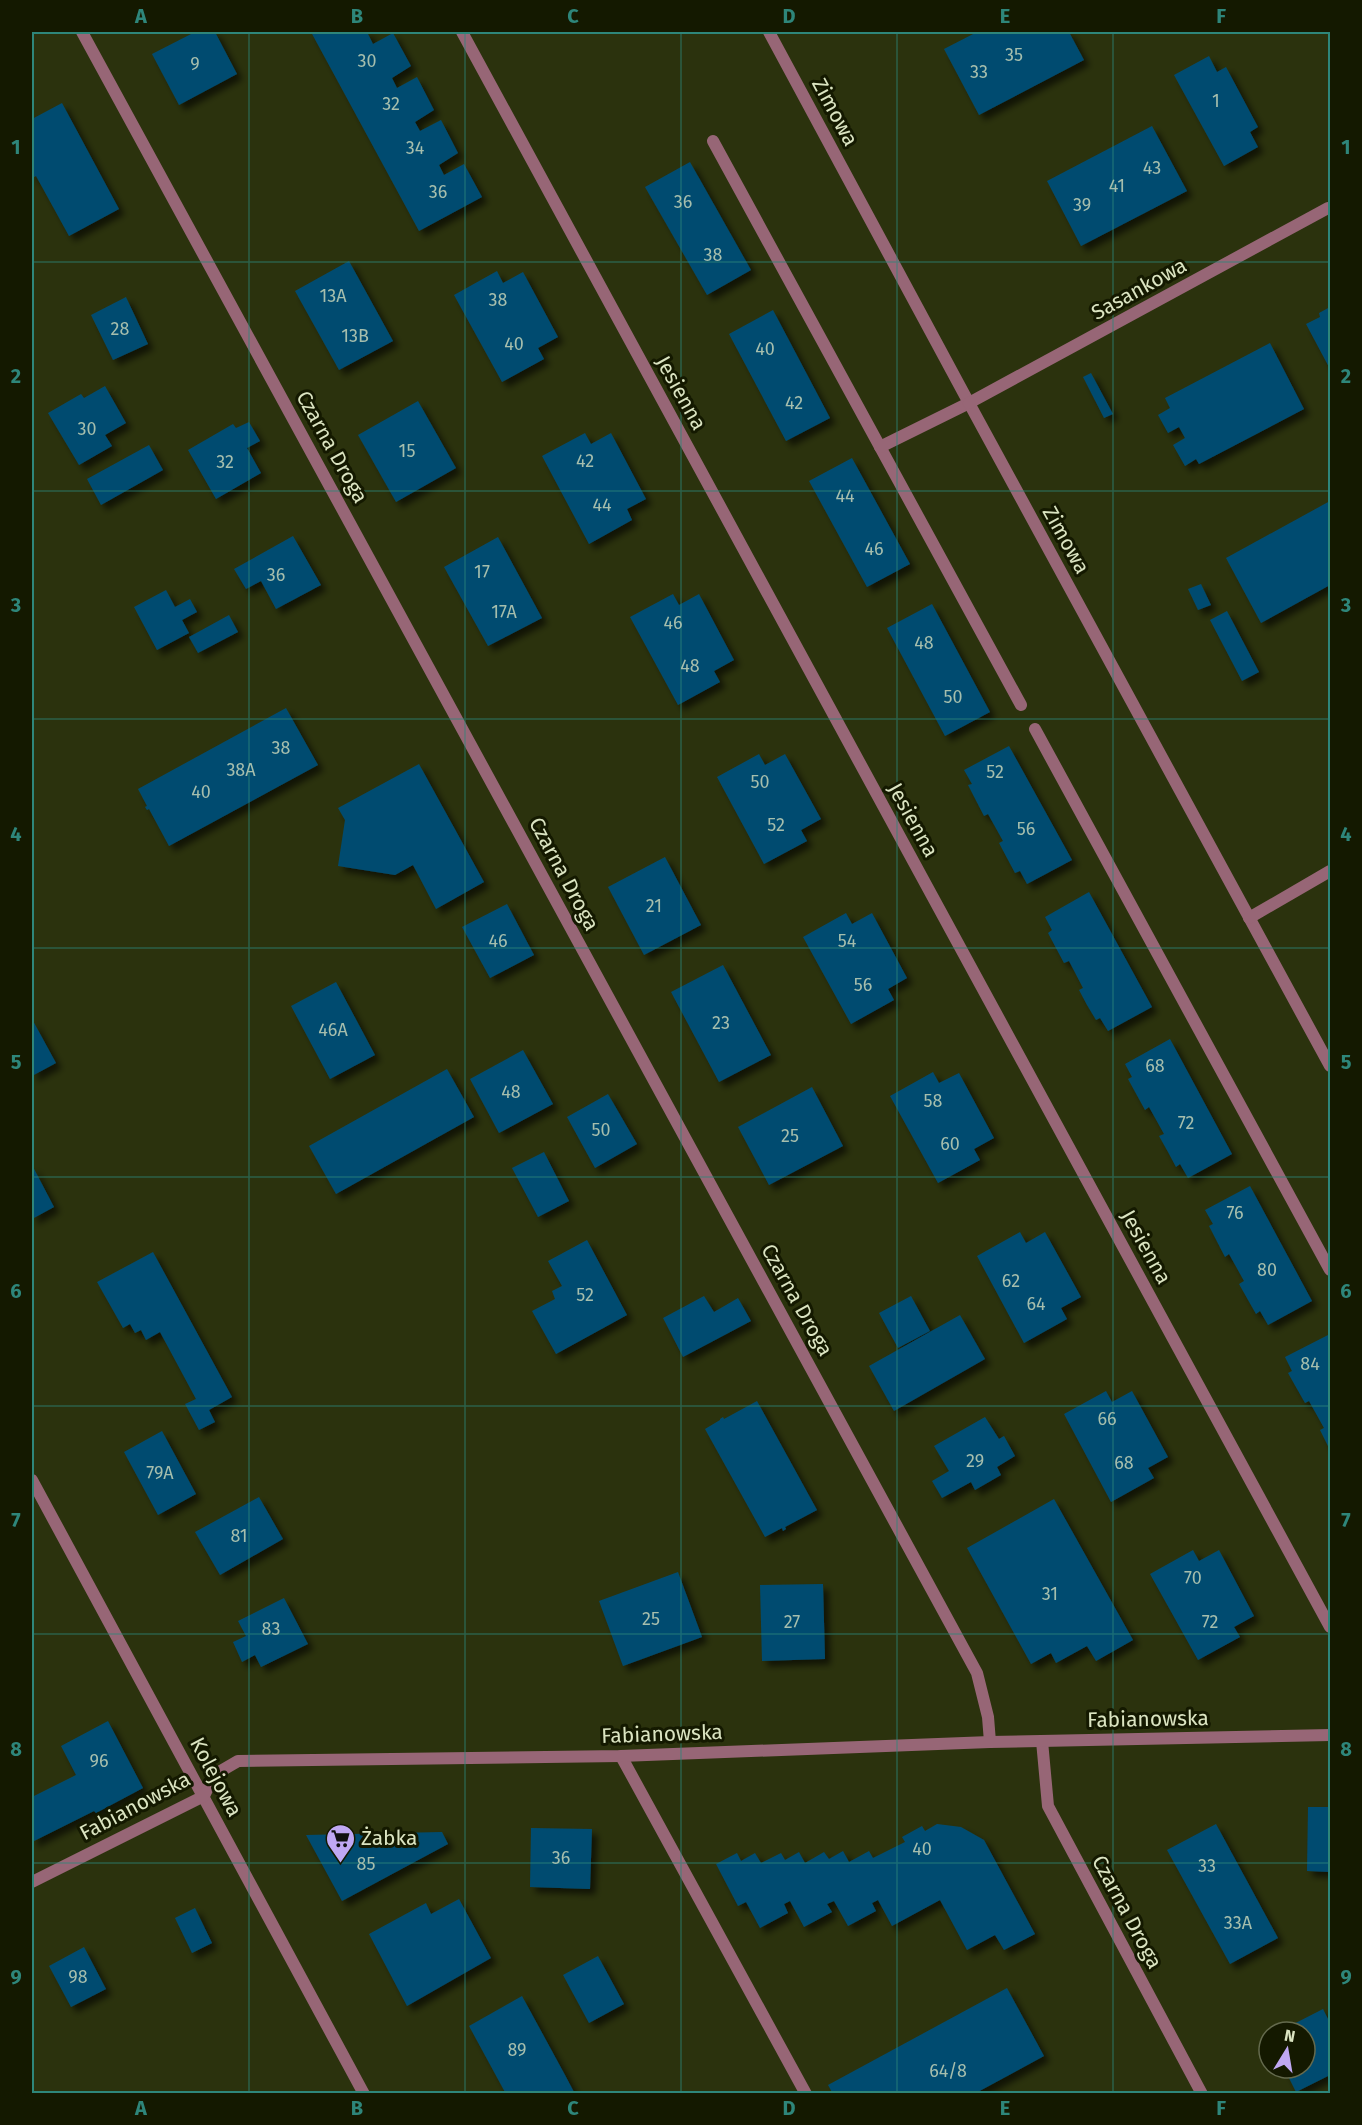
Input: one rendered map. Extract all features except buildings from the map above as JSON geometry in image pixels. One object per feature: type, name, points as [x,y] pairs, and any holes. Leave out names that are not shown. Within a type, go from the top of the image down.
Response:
[{"type":"street","name":"Czarna Droga","points":[[82,32],[977,1673],[988,1717],[990,1742]]},
{"type":"street","name":"Jesienna","points":[[462,32],[1330,1627]]},
{"type":"street","name":"Zimowa","points":[[769,32],[1330,1066]]},
{"type":"street","points":[[713,141],[1021,705]]},
{"type":"street","name":"Sasankowa","points":[[880,447],[969,404],[1328,208]]},
{"type":"street","points":[[1035,729],[1330,1270]]},
{"type":"street","points":[[1249,918],[1330,871]]},
{"type":"street","name":"Kolejowa","points":[[32,1480],[364,2094]]},
{"type":"street","name":"Fabianowska","points":[[32,1882],[204,1796],[214,1775],[238,1761],[621,1756],[990,1742],[1330,1735]]},
{"type":"street","name":"Czarna Droga","points":[[1042,1741],[1048,1806],[1202,2094]]},
{"type":"street","points":[[621,1756],[806,2094]]},
{"type":"place","name":"Żabka","points":[[340,1864]]}]
